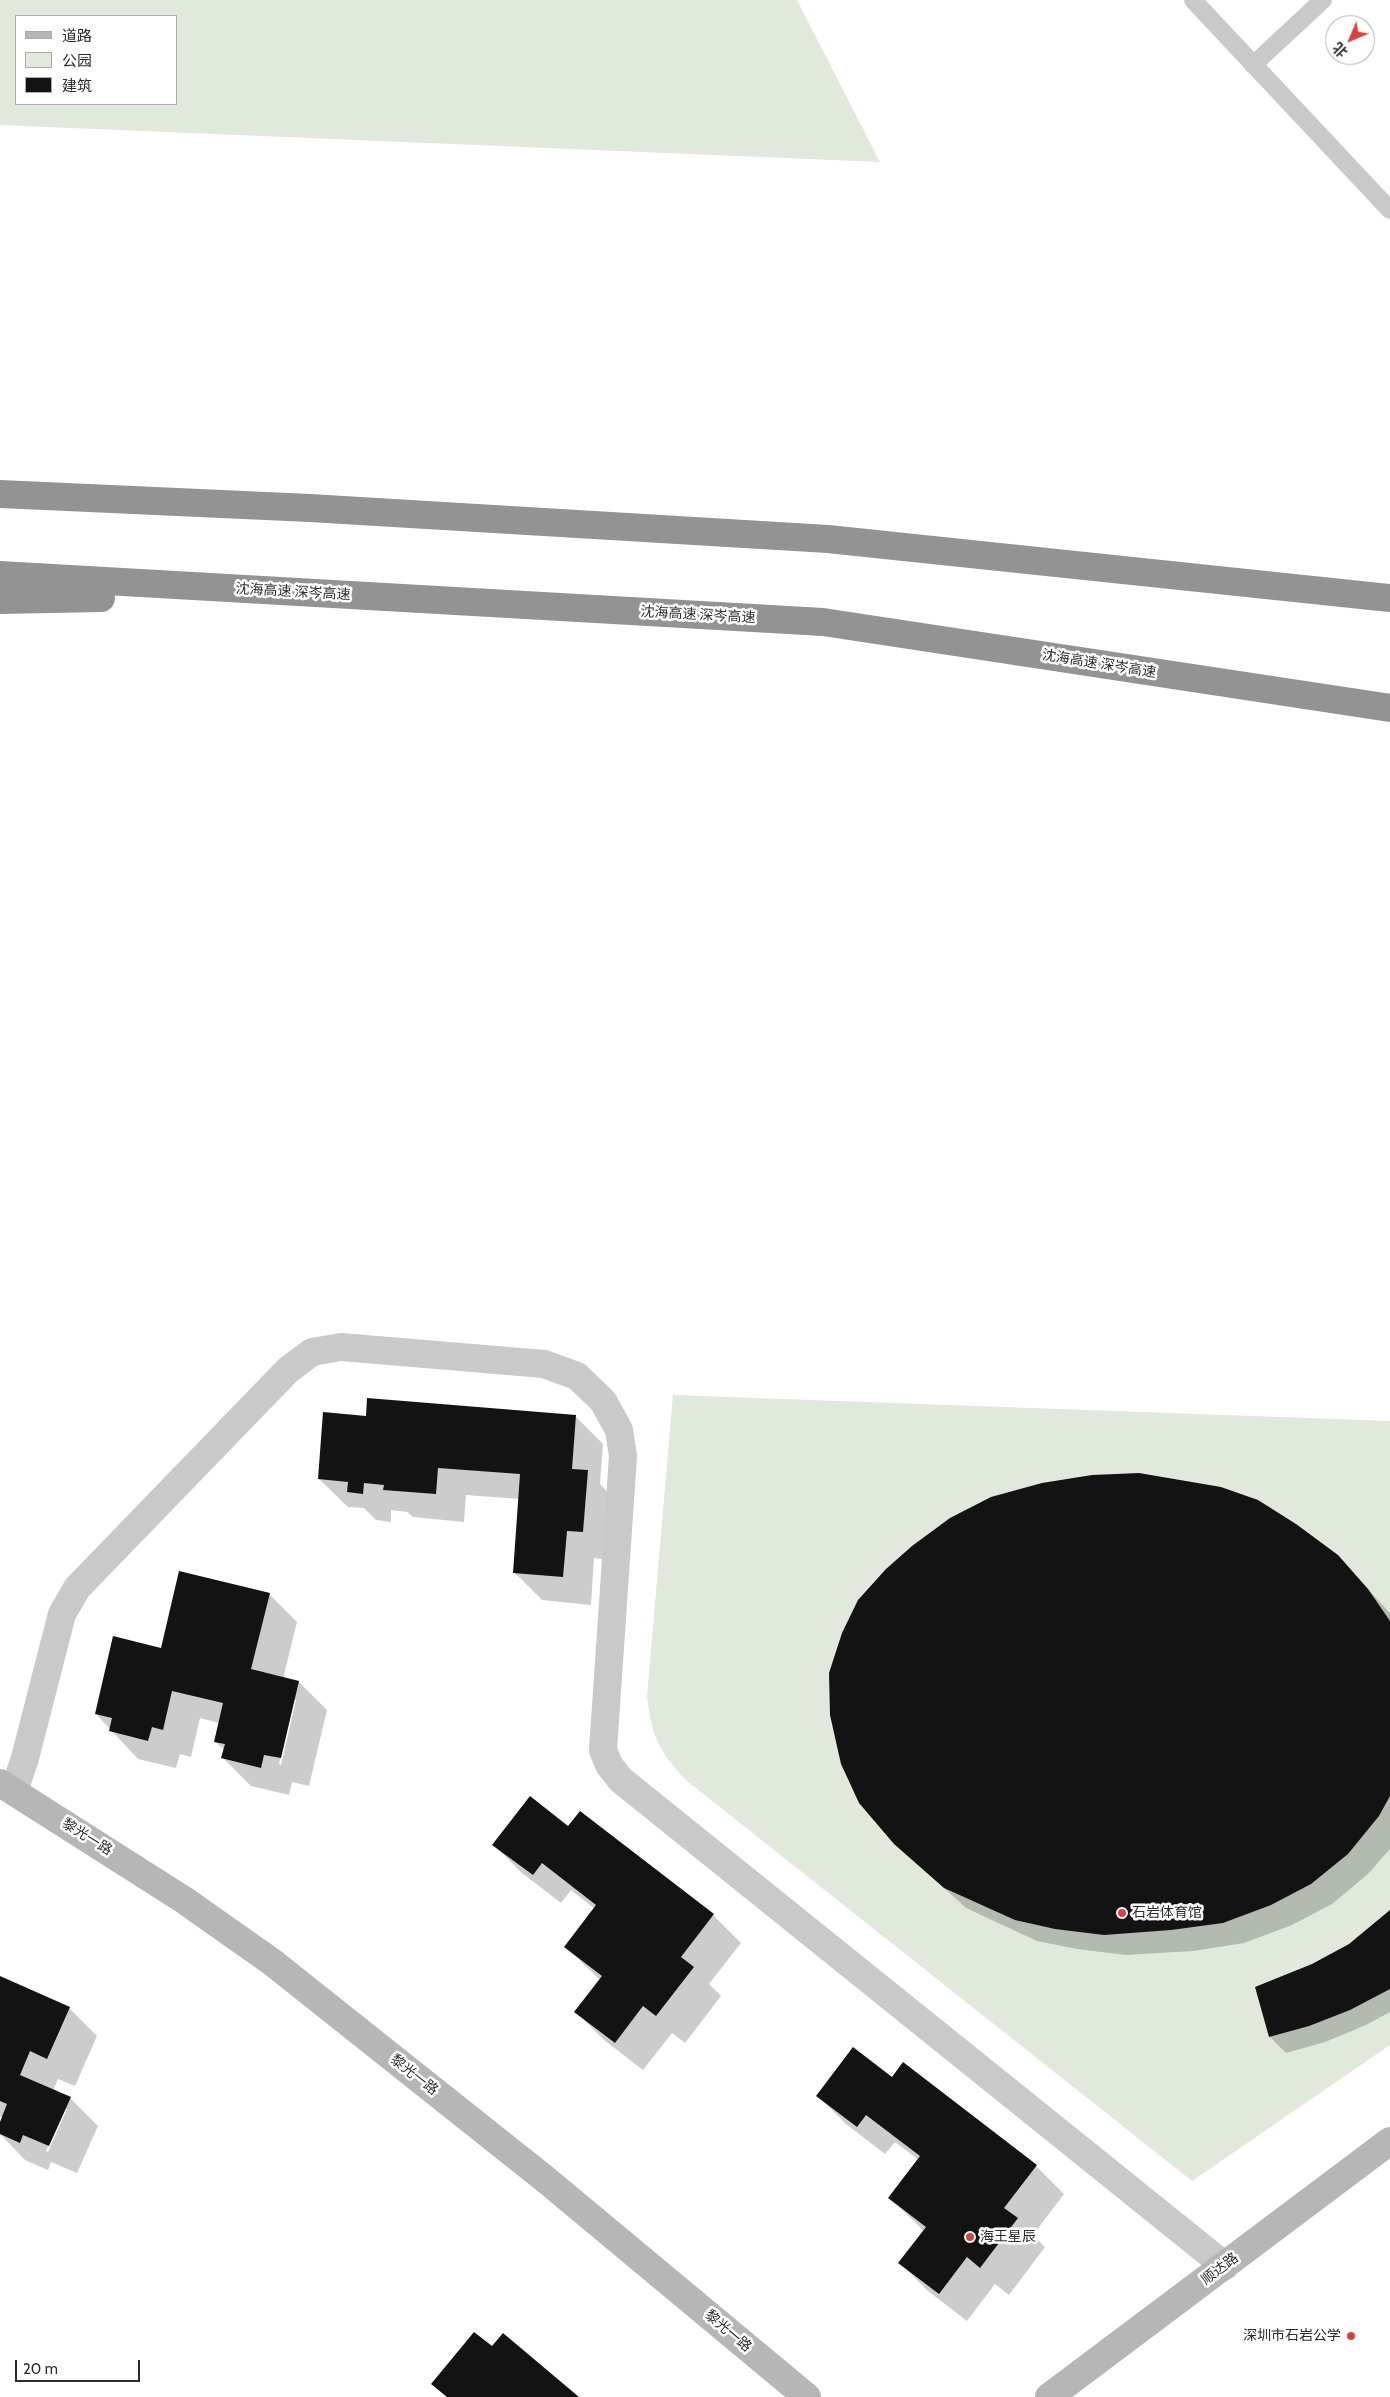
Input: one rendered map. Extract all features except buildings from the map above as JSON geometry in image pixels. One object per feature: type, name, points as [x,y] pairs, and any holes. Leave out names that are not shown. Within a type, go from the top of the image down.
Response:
[{"type":"highway","points":[[0,494],[310,508],[828,539],[1390,598]]},
{"type":"highway","name":"沈海高速 深岑高速","points":[[0,575],[823,622],[1390,708]]},
{"type":"highway","points":[[0,600],[314,594]]},
{"type":"street","points":[[7,1787],[26,1758],[62,1614],[77,1588],[288,1370],[312,1352],[341,1347],[544,1364],[577,1376],[604,1401],[619,1430],[623,1456],[603,1750],[609,1766],[621,1780],[1225,2266]]},
{"type":"street","name":"黎光一路","points":[[7,1787],[184,1900],[272,1962],[545,2179],[807,2397]]},
{"type":"street","name":"顺达路","points":[[1049,2397],[1390,2141]]},
{"type":"lane","points":[[1193,0],[1390,210]]},
{"type":"lane","points":[[1253,65],[1322,0]]},
{"type":"green space","points":[[0,0],[797,0],[880,162],[0,125]]},
{"type":"green space","name":"石岩体育馆","points":[[673,1395],[1390,1421],[1390,2045],[1192,2181],[687,1781],[669,1761],[658,1743],[651,1723],[647,1696]]},
{"type":"place","name":"石岩体育馆","points":[[1122,1913]]},
{"type":"place","name":"海王星辰","points":[[970,2237]]},
{"type":"place","name":"深圳市石岩公学","points":[[1351,2336]]}]
